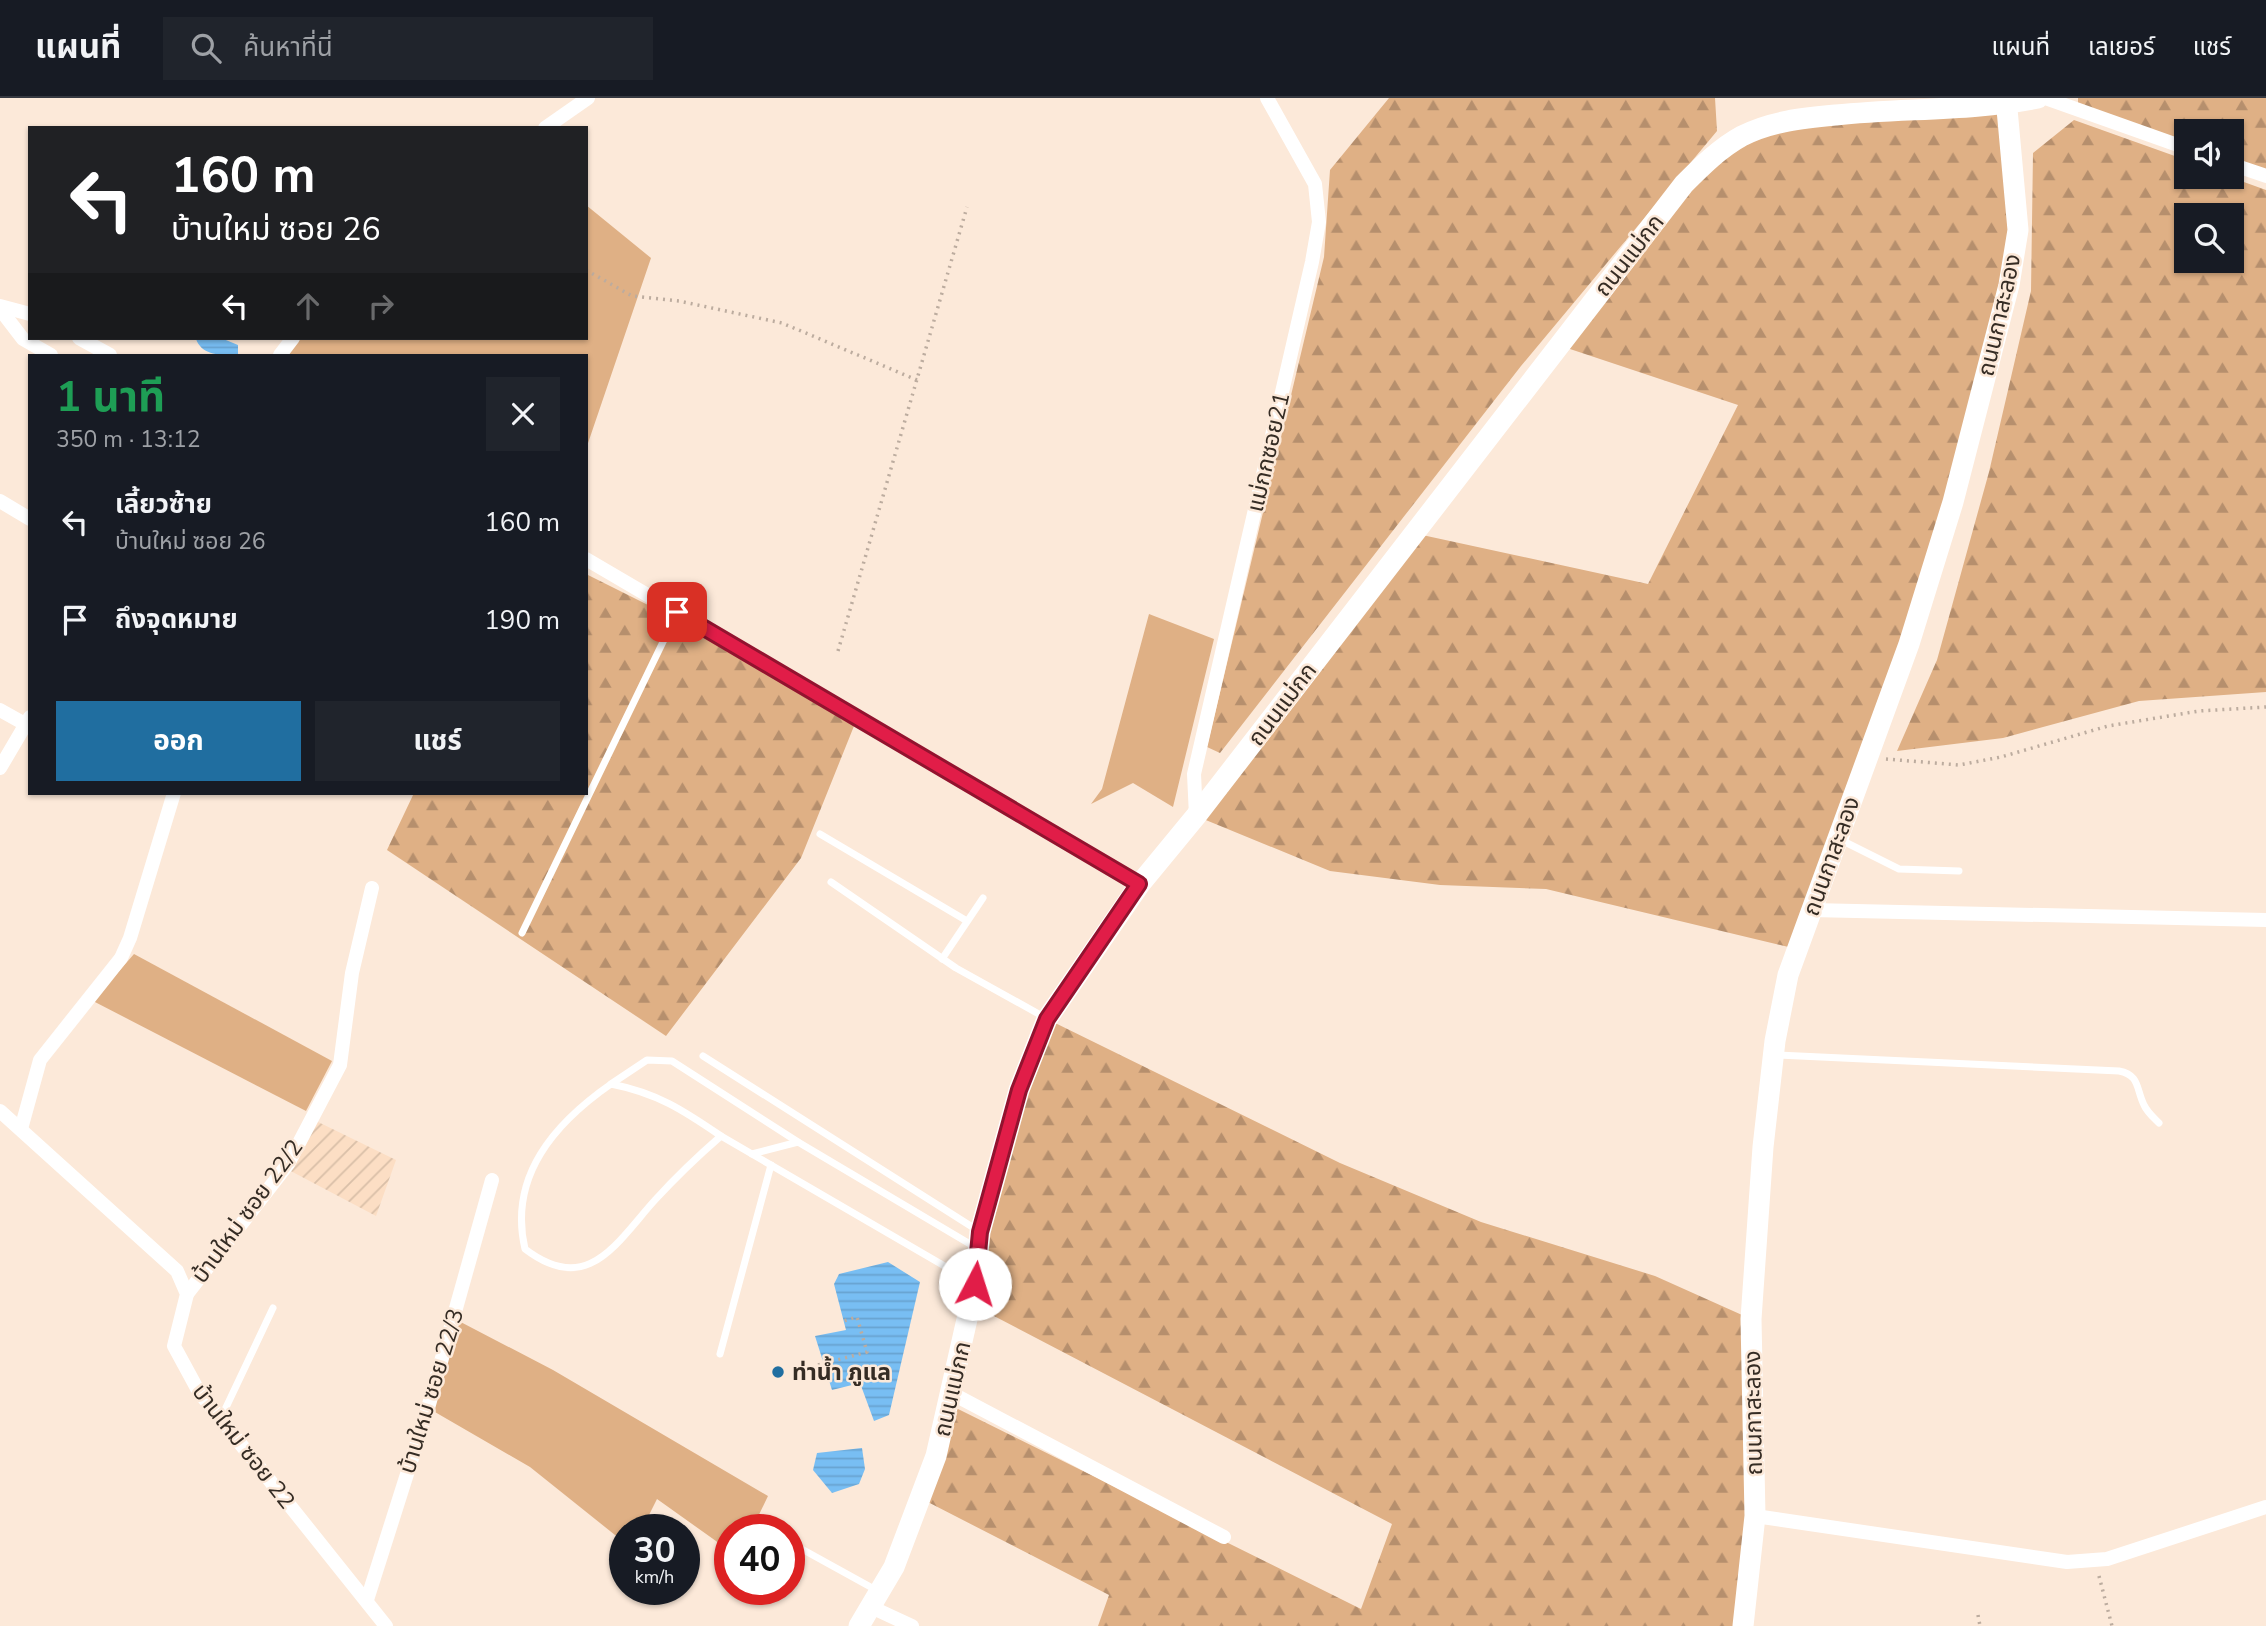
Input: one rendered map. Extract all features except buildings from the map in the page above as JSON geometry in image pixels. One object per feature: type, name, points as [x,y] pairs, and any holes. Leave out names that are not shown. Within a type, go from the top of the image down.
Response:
[{"type":"street","points":[[548,126],[588,98]]},
{"type":"street","name":"แม่กกซอย21","points":[[1196,816],[1194,774],[1319,222],[1315,184],[1266,98]]},
{"type":"street","name":"ถนนแม่กก","points":[[859,1626],[894,1567],[936,1456],[975,1284],[979,1240],[1019,1090],[1047,1019],[1139,884],[1196,816],[1684,184],[1711,157],[1742,136],[1775,123],[1897,109],[2038,98]]},
{"type":"street","points":[[2045,98],[2174,144]]},
{"type":"street","name":"ถนนกาสะลอง","points":[[1743,1626],[1755,1516],[1751,1319],[1763,1147],[1773,1055],[1788,975],[1909,644],[1953,502],[2009,285],[2018,230],[2008,101]]},
{"type":"street","points":[[2244,168],[2266,176]]},
{"type":"street","points":[[0,307],[28,314]]},
{"type":"street","points":[[0,307],[23,339],[49,354]]},
{"type":"street","points":[[83,340],[108,354]]},
{"type":"street","points":[[281,354],[291,340]]},
{"type":"street","points":[[0,501],[28,518]]},
{"type":"street","points":[[588,560],[1139,884]]},
{"type":"street","points":[[0,710],[27,720],[0,768]]},
{"type":"street","points":[[21,1129],[40,1060],[121,958],[130,938],[173,795]]},
{"type":"street","name":"บ้านใหม่ ซอย 22/2","points":[[187,1294],[288,1164],[340,1065],[352,973],[372,888]]},
{"type":"street","points":[[1811,910],[2266,920]]},
{"type":"street","points":[[0,1111],[177,1271],[187,1294]]},
{"type":"street","name":"บ้านใหม่ ซอย 22/3","points":[[366,1600],[428,1408],[492,1180]]},
{"type":"street","name":"บ้านใหม่ ซอย 22","points":[[187,1294],[174,1346],[199,1392],[386,1626]]},
{"type":"street","points":[[951,1394],[1224,1537]]},
{"type":"street","points":[[1755,1516],[2067,1562],[2107,1559],[2266,1507]]},
{"type":"street","points":[[875,1599],[912,1626]]},
{"type":"lane","points":[[522,933],[677,612]]},
{"type":"lane","points":[[820,834],[967,921]]},
{"type":"lane","points":[[1837,839],[1899,869],[1959,871]]},
{"type":"lane","points":[[831,882],[942,959],[1047,1019]]},
{"type":"lane","points":[[942,959],[983,898]]},
{"type":"lane","points":[[1773,1055],[2119,1071],[2137,1080],[2146,1109],[2159,1123]]},
{"type":"lane","points":[[703,1056],[979,1240]]},
{"type":"lane","points":[[721,1136],[653,1202],[622,1242],[597,1263],[577,1267],[555,1266],[525,1249],[519,1217],[536,1158],[557,1130],[611,1084],[647,1060],[672,1061],[798,1142],[979,1240]]},
{"type":"lane","points":[[611,1084],[640,1090],[667,1100],[721,1136],[975,1284]]},
{"type":"lane","points":[[752,1154],[798,1142]]},
{"type":"lane","points":[[720,1354],[771,1165]]},
{"type":"lane","points":[[221,1419],[273,1308]]},
{"type":"lane","points":[[805,1553],[875,1599]]},
{"type":"path","points":[[838,651],[967,207]]},
{"type":"path","points":[[588,271],[632,296],[679,300],[782,323],[917,380]]},
{"type":"path","points":[[1867,756],[1914,764],[1959,765],[2001,757],[2108,726],[2199,711],[2266,707]]},
{"type":"path","points":[[818,1364],[867,1352],[857,1317],[842,1321]]},
{"type":"path","points":[[2095,1560],[2112,1626]]},
{"type":"path","points":[[1978,1615],[1980,1626]]},
{"type":"shaded area","points":[[312,1119],[396,1160],[376,1216],[285,1168]]},
{"type":"green space","points":[[1389,98],[1715,98],[1717,131],[1521,366],[1220,753],[1207,747],[1324,257],[1330,170]]},
{"type":"green space","points":[[2078,98],[2266,98],[2266,176],[2244,168],[2244,119],[2174,119],[2174,143],[2078,109]]},
{"type":"green space","points":[[2009,104],[2018,230],[1953,502],[1797,949],[1546,889],[1440,885],[1330,871],[1196,816],[1413,533],[1648,584],[1738,405],[1558,345],[1693,175],[1787,121]]},
{"type":"green space","points":[[2074,120],[2174,156],[2174,189],[2244,189],[2244,182],[2266,190],[2266,692],[2139,701],[2003,738],[1897,751],[1937,660],[1989,472],[2031,291],[2033,153]]},
{"type":"green space","points":[[588,207],[651,258],[588,443],[588,354],[282,354],[292,340],[588,340]]},
{"type":"green space","points":[[588,575],[658,610],[854,726],[801,858],[666,1036],[387,850],[413,795],[588,795]]},
{"type":"green space","points":[[1149,614],[1214,639],[1173,807],[1133,783],[1091,804],[1102,789]]},
{"type":"green space","points":[[134,954],[332,1061],[306,1111],[93,1001]]},
{"type":"green space","points":[[1047,1019],[1340,1163],[1481,1222],[1655,1276],[1751,1319],[1743,1626],[1098,1626],[1109,1595],[920,1498],[948,1404],[1361,1609],[1392,1524],[971,1304]]},
{"type":"green space","points":[[453,1318],[553,1370],[768,1496],[759,1514],[714,1514],[714,1540],[700,1530],[700,1514],[678,1514],[657,1499],[650,1514],[609,1514],[609,1530],[530,1467],[428,1408]]},
{"type":"water","points":[[196,340],[226,340],[238,345],[238,354],[207,352]]},
{"type":"water","points":[[888,1262],[920,1282],[889,1415],[874,1421],[860,1383],[832,1390],[815,1336],[846,1330],[834,1284],[839,1274]]},
{"type":"water","points":[[862,1448],[865,1469],[859,1484],[832,1493],[813,1470],[817,1453]]},
{"type":"place","name":"ท่าน้ำ ภูแล","points":[[778,1372]]},
{"type":"route","points":[[677,612],[1139,884],[1047,1019],[1019,1090],[980,1232],[975,1284]]}]
